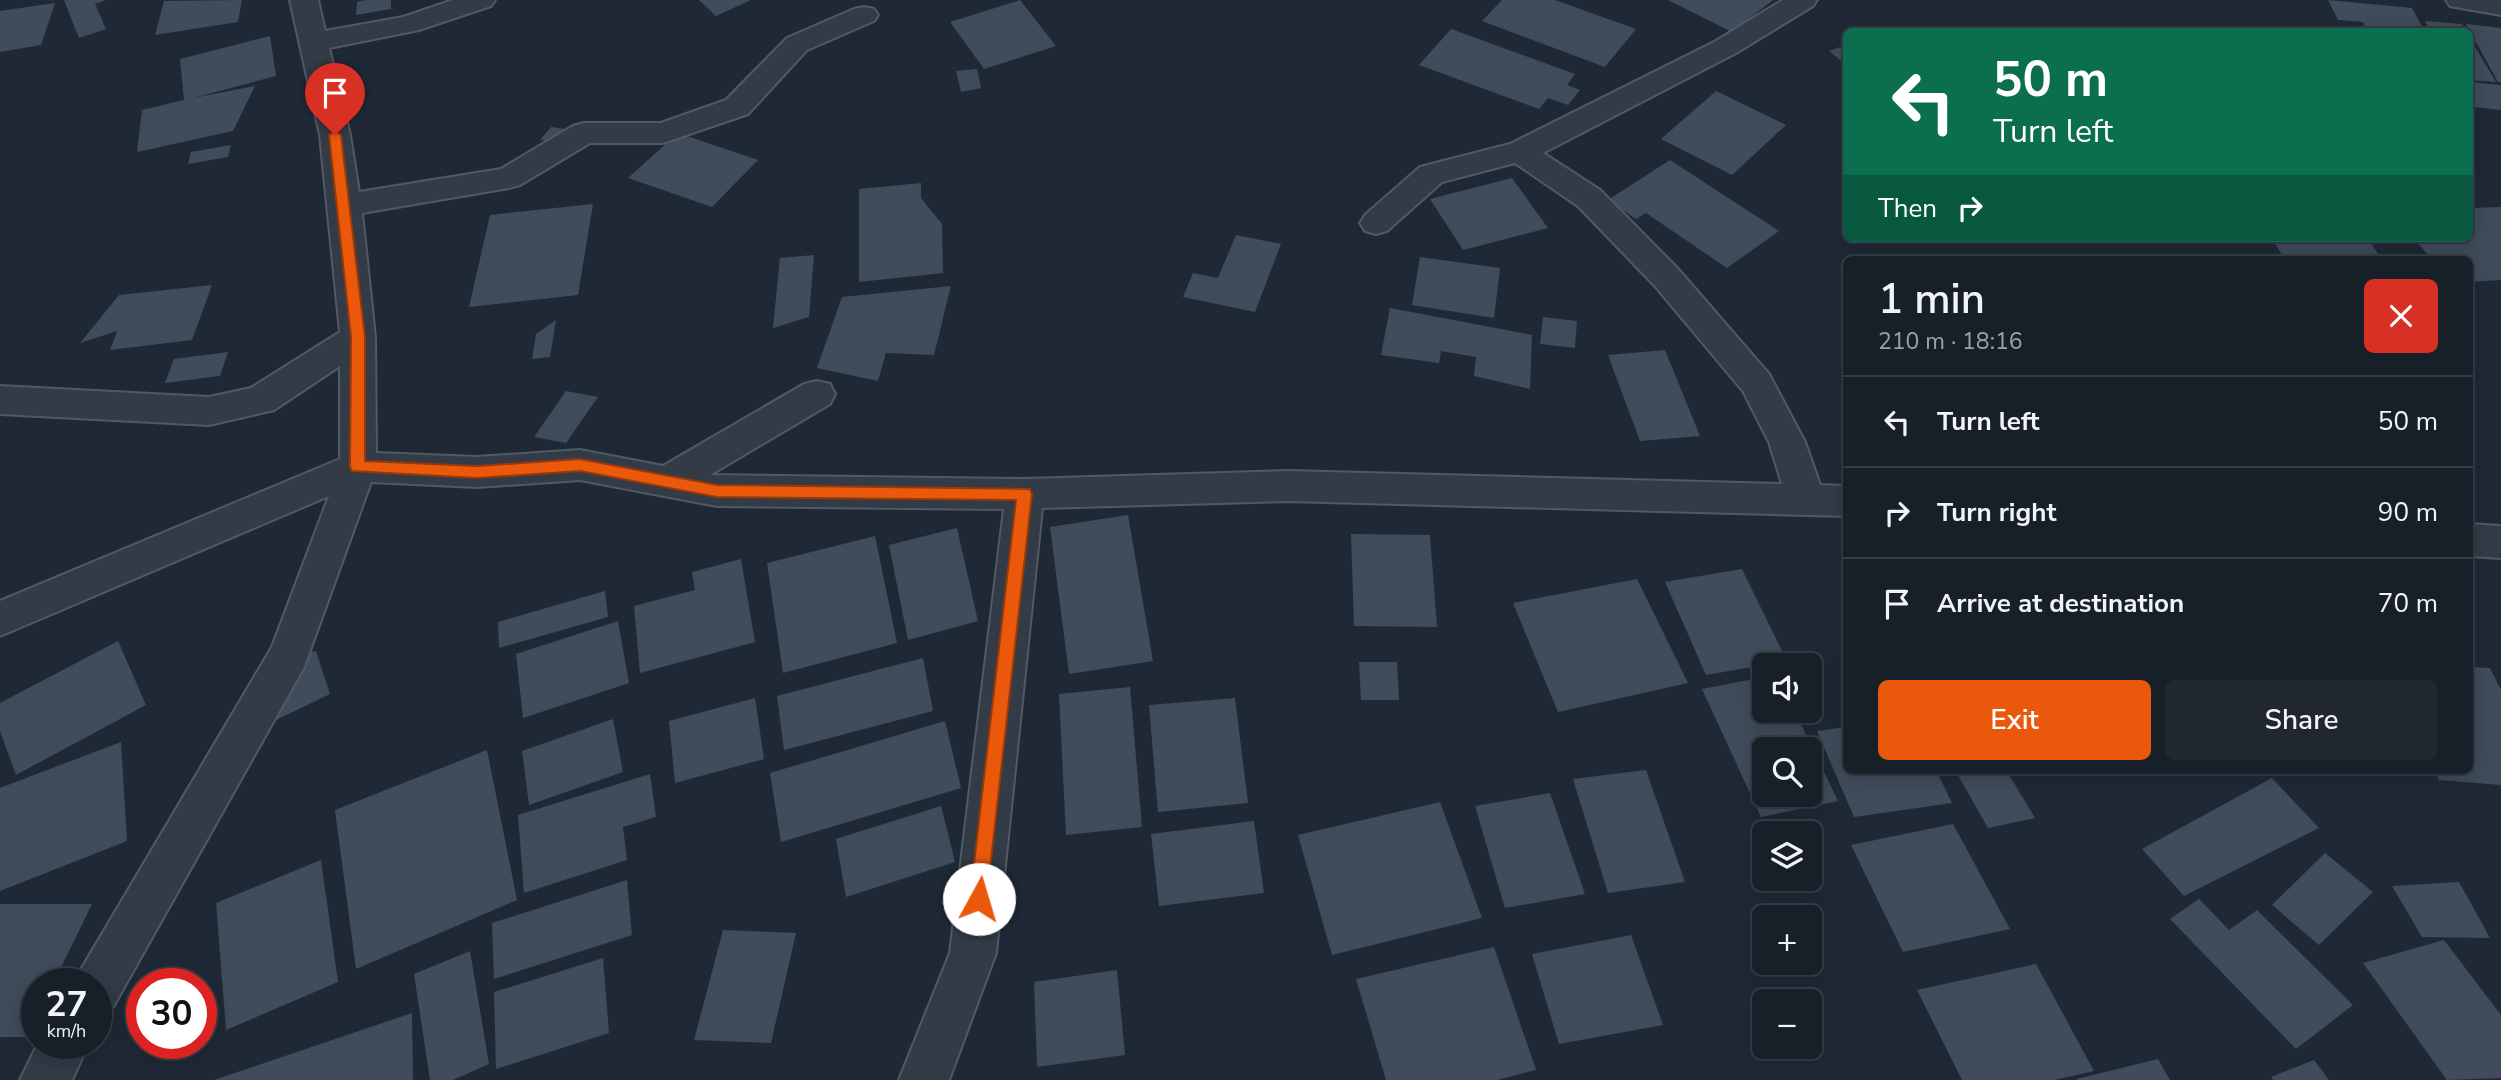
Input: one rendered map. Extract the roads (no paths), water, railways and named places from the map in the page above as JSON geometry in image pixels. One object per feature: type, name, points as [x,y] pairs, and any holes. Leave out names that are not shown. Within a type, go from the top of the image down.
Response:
[{"type":"street","points":[[109,968],[290,654],[358,467],[358,337],[345,205],[335,135],[304,0]]},
{"type":"street","points":[[314,42],[409,24],[481,0]]},
{"type":"street","points":[[1376,223],[1431,174],[1520,152],[1726,47],[1803,0]]},
{"type":"street","points":[[2460,0],[2501,7]]},
{"type":"street","points":[[345,205],[509,178],[584,133],[663,133],[737,107],[797,44],[864,15]]},
{"type":"street","points":[[1520,152],[1589,198],[1667,278],[1756,383],[1787,442],[1805,498]]},
{"type":"street","points":[[0,400],[209,411],[261,400],[358,337]]},
{"type":"street","points":[[667,482],[817,394]]},
{"type":"street","points":[[0,619],[358,467],[477,472],[580,465],[717,491],[1025,494],[1288,486],[1843,501]]},
{"type":"street","points":[[924,1080],[973,953],[1025,494]]},
{"type":"street","points":[[2473,540],[2501,542]]},
{"type":"street","points":[[45,1080],[56,1059]]}]
